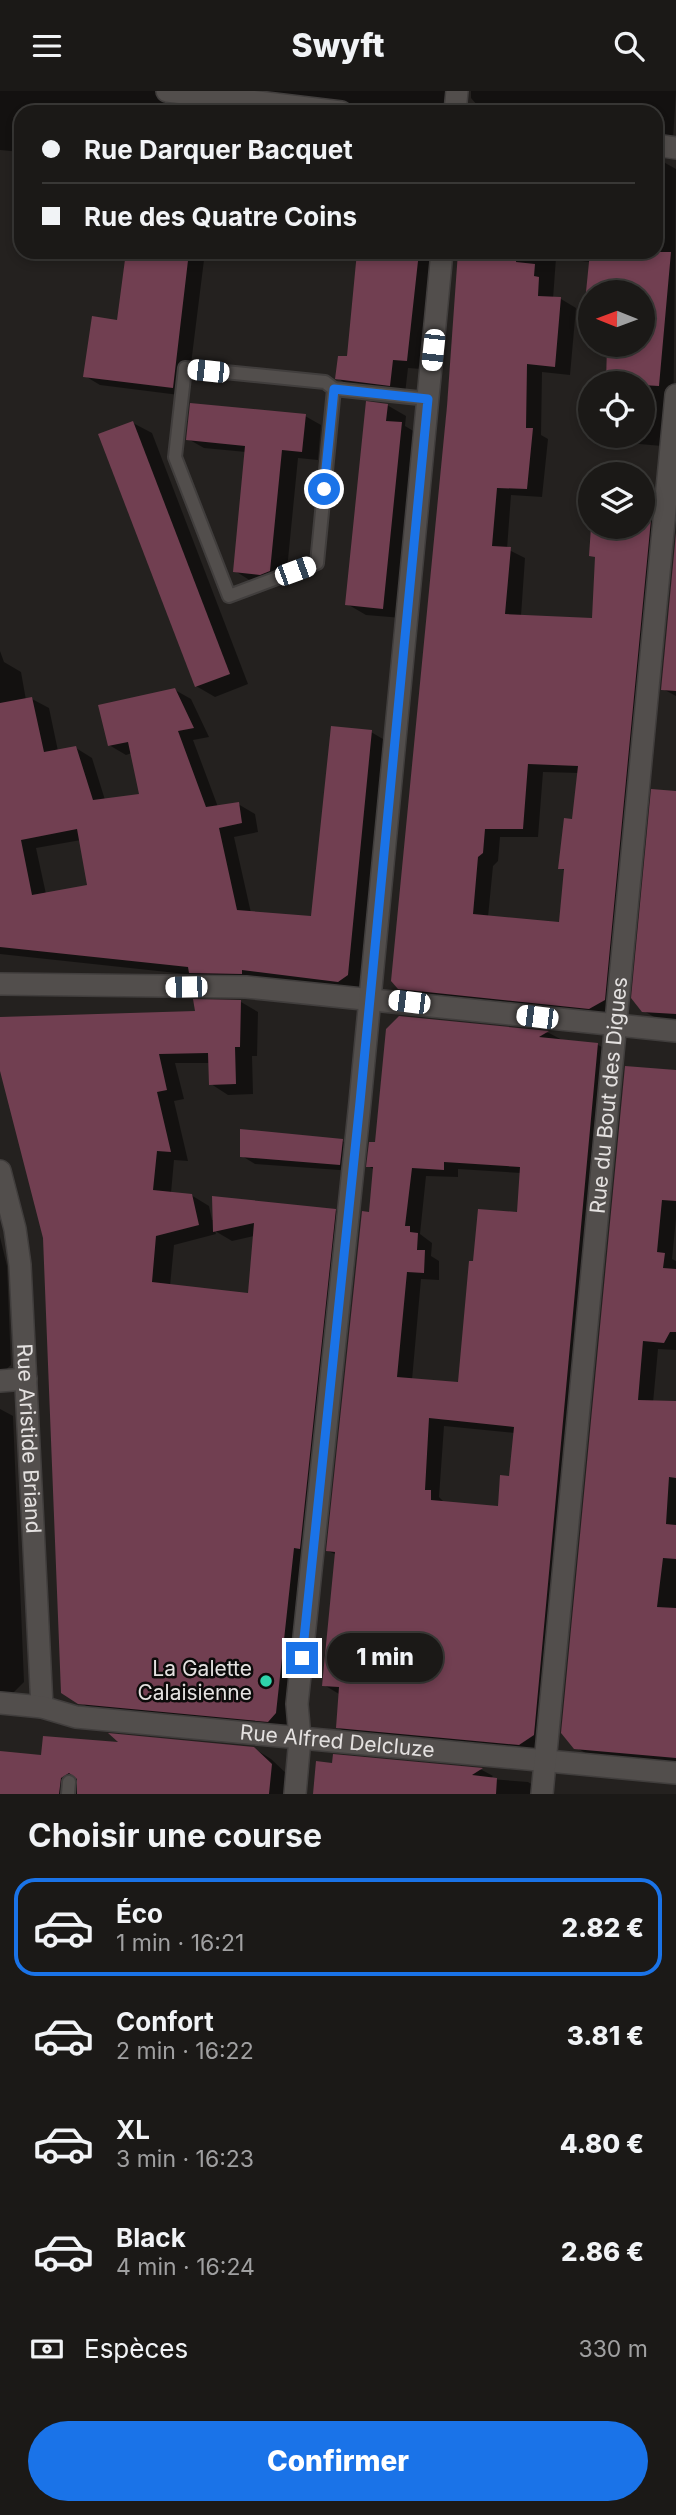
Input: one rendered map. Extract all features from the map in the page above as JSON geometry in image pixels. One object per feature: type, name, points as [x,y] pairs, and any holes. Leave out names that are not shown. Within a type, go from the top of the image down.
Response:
[{"type":"street","points":[[167,91],[283,105]]},
{"type":"street","points":[[295,1794],[300,1738],[298,1695],[370,997],[441,259]]},
{"type":"street","name":"Rue du Bout des Digues","points":[[542,1794],[676,395]]},
{"type":"street","points":[[0,983],[246,987],[370,997],[676,1031]]},
{"type":"street","name":"Rue Aristide Briand","points":[[0,1171],[18,1248],[42,1707]]},
{"type":"street","points":[[0,1381],[26,1379]]},
{"type":"street","name":"Rue Alfred Delcluze","points":[[0,1703],[42,1707],[76,1717],[676,1773]]},
{"type":"lane","points":[[334,389],[317,563],[229,596],[175,457],[185,368],[325,382],[334,389],[428,399]]},
{"type":"building","points":[[663,252],[671,252],[659,386],[655,386],[655,371],[606,371],[607,357],[655,357],[655,280],[587,280],[589,259],[663,259]]},
{"type":"building","points":[[125,259],[188,259],[173,388],[83,377],[92,316],[117,320]]},
{"type":"building","points":[[356,259],[418,259],[407,361],[393,360],[390,386],[335,379],[338,356],[347,356]]},
{"type":"building","points":[[458,259],[516,259],[516,262],[535,264],[534,276],[539,277],[538,296],[561,297],[555,367],[527,364],[526,428],[533,428],[527,489],[497,488],[492,546],[511,547],[505,614],[592,618],[595,557],[589,556],[590,539],[649,539],[605,1000],[589,1009],[398,989],[391,981],[447,406]],"holes":[[[528,764],[578,766],[572,819],[564,818],[558,869],[564,869],[559,922],[473,914],[478,857],[483,853],[485,829],[523,829]]]},
{"type":"building","points":[[366,401],[388,404],[386,421],[402,422],[383,609],[345,605]]},
{"type":"building","points":[[190,403],[306,414],[302,452],[282,450],[270,571],[260,575],[233,572],[245,446],[186,440]]},
{"type":"building","points":[[133,421],[230,674],[195,687],[98,434]]},
{"type":"building","points":[[676,533],[676,691],[661,690]]},
{"type":"building","points":[[175,688],[194,728],[178,731],[206,807],[239,802],[242,823],[219,828],[237,910],[311,916],[331,726],[372,730],[348,975],[338,982],[242,970],[242,974],[189,973],[188,967],[0,947],[0,703],[32,697],[44,752],[76,746],[93,800],[139,794],[128,742],[108,746],[98,705]],"holes":[[[77,829],[87,885],[32,895],[21,840]]]},
{"type":"building","points":[[651,789],[676,791],[676,1014],[642,1012],[631,998]]},
{"type":"building","points":[[193,999],[241,1000],[240,1047],[235,1047],[236,1084],[209,1085],[208,1053],[159,1054],[167,1090],[157,1092],[171,1152],[157,1151],[153,1190],[192,1194],[199,1225],[156,1236],[152,1282],[248,1293],[254,1223],[213,1232],[212,1196],[336,1209],[300,1549],[294,1548],[276,1713],[268,1722],[78,1704],[61,1693],[43,1238],[0,1071],[0,1017],[195,1011]]},
{"type":"building","points":[[399,1016],[549,1031],[539,1037],[598,1043],[534,1735],[519,1745],[336,1728],[339,1687],[322,1686],[335,1552],[326,1551],[362,1211],[369,1212],[373,1167],[366,1167],[369,1142],[375,1142],[386,1029]],"holes":[[[444,1162],[520,1167],[517,1212],[478,1209],[473,1261],[469,1261],[458,1382],[397,1377],[407,1272],[424,1273],[425,1250],[417,1250],[418,1233],[410,1232],[410,1226],[405,1226],[412,1168],[444,1170]],[[429,1418],[514,1427],[509,1476],[500,1475],[498,1506],[431,1500],[431,1490],[425,1490]]]},
{"type":"building","points":[[625,1066],[676,1070],[676,1201],[662,1200],[657,1252],[665,1253],[663,1268],[676,1269],[676,1332],[670,1332],[664,1343],[643,1341],[638,1400],[676,1401],[676,1478],[669,1477],[666,1524],[676,1525],[676,1559],[663,1558],[657,1607],[676,1608],[676,1758],[574,1749],[561,1733]]},
{"type":"building","points":[[240,1129],[343,1139],[340,1165],[240,1157]]},
{"type":"building","points":[[108,1733],[254,1747],[272,1764],[269,1794],[77,1794],[77,1779],[69,1773],[61,1778],[59,1794],[0,1794],[0,1751],[41,1755],[43,1736],[118,1742]]},
{"type":"building","points":[[333,1754],[483,1768],[472,1775],[497,1778],[496,1794],[313,1794],[316,1761],[332,1763]]},
{"type":"place","name":"La Galette Calaisienne","points":[[266,1681]]},
{"type":"route","points":[[302,1658],[360,1102],[428,399],[334,389],[324,489]]}]
